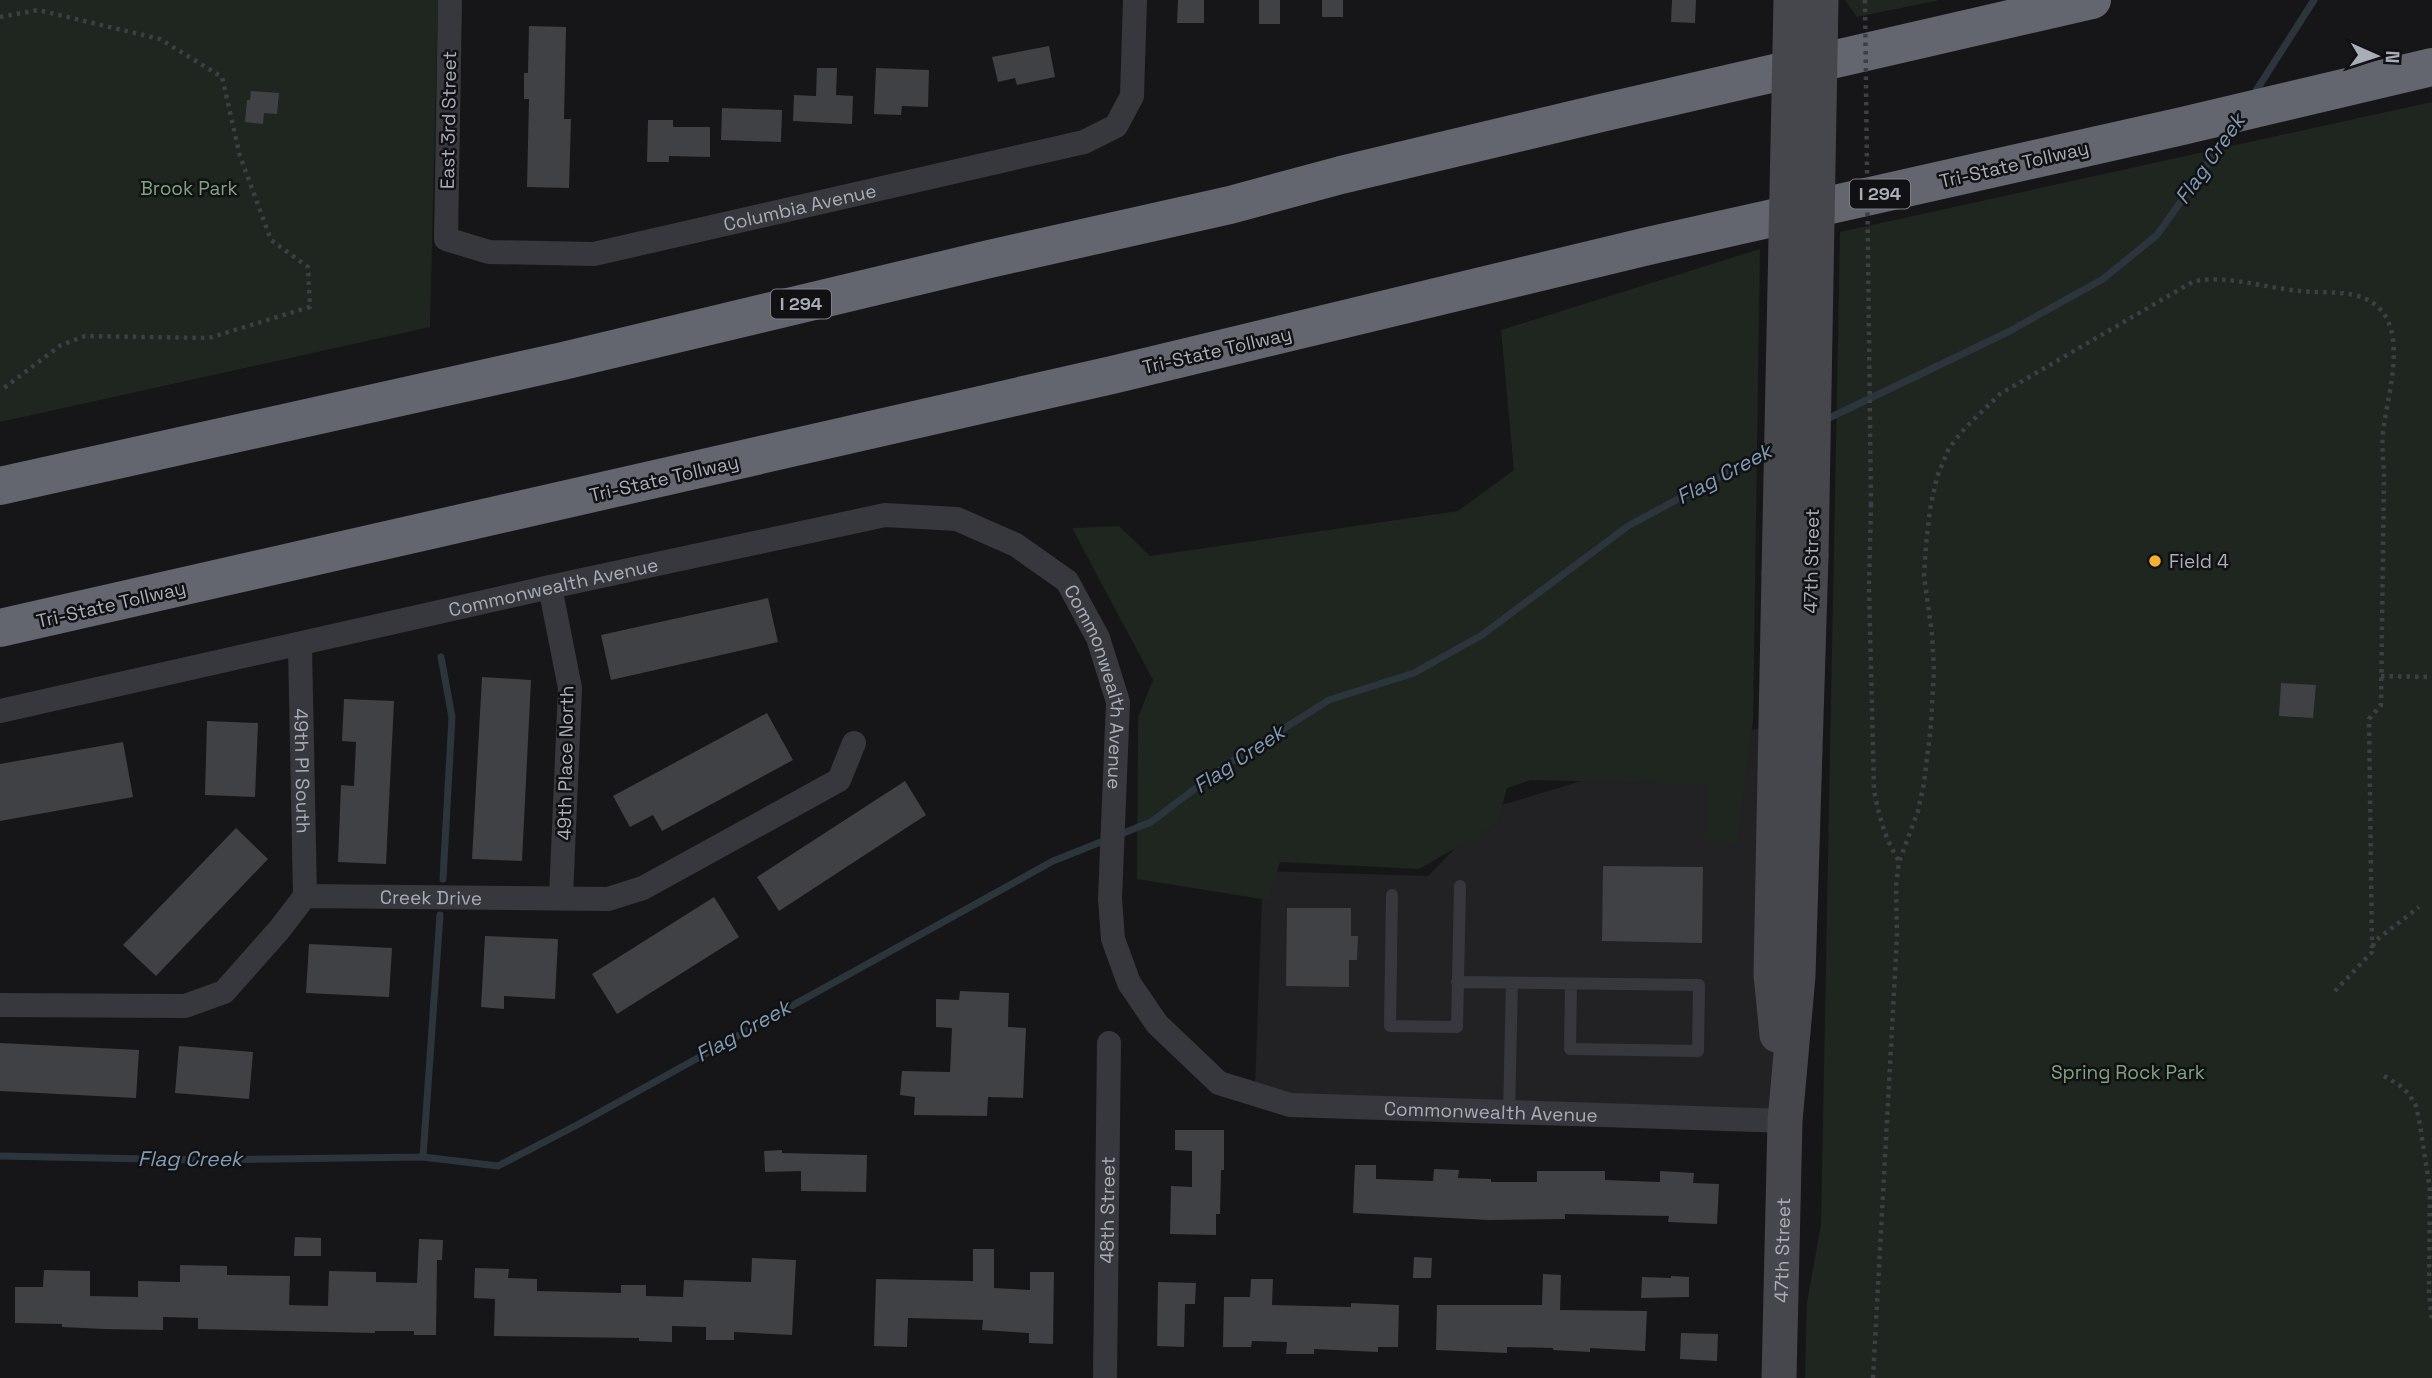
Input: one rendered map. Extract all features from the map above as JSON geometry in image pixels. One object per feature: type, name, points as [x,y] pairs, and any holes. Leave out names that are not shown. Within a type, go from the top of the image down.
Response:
[{"type":"highway","name":"I 294","points":[[0,486],[563,361],[985,260],[1230,205],[1341,175],[1601,113],[2092,0]]},
{"type":"highway","name":"Tri-State Tollway","points":[[0,628],[1058,388],[1662,243],[2178,127],[2432,66]]},
{"type":"main road","name":"47th Street","points":[[1785,1121],[1771,974],[1791,0]]},
{"type":"main road","name":"47th Street","points":[[1779,1378],[1785,1121],[1798,975],[1811,556],[1821,0]]},
{"type":"street","name":"East 3rd Street","points":[[446,239],[450,0]]},
{"type":"street","name":"Columbia Avenue","points":[[446,239],[489,252],[594,254],[1084,142],[1116,126],[1132,96],[1135,0]]},
{"type":"street","name":"Commonwealth Avenue","points":[[0,711],[550,587],[886,515],[957,519],[1016,545],[1067,582],[1098,638],[1118,702],[1110,899],[1114,939],[1129,983],[1157,1024],[1219,1083],[1290,1105],[1785,1121]]},
{"type":"street","name":"49th Place North","points":[[550,587],[570,688],[561,897]]},
{"type":"street","name":"49th Pl South","points":[[300,645],[305,896]]},
{"type":"street","name":"Creek Drive","points":[[305,896],[608,899],[643,888],[839,780],[854,743]]},
{"type":"street","points":[[0,1005],[185,1006],[195,1003],[225,992],[305,896]]},
{"type":"street","name":"48th Street","points":[[1105,1378],[1109,1043]]},
{"type":"lane","points":[[1392,895],[1390,1026],[1457,1027],[1460,887]]},
{"type":"lane","points":[[1458,982],[1699,985],[1698,1051],[1570,1049],[1571,984]]},
{"type":"lane","points":[[1509,1112],[1512,983]]},
{"type":"path","points":[[1865,0],[1871,504],[1869,564],[1874,790],[1889,846],[1899,862]]},
{"type":"path","points":[[0,17],[38,10],[160,39],[222,78],[240,156],[271,240],[308,267],[310,307],[209,338],[85,336],[61,345],[0,391]]},
{"type":"path","points":[[1872,1378],[1897,937],[1896,887],[1899,862],[1919,811],[1931,725],[1934,670],[1924,576],[1930,509],[1937,477],[1950,448],[1965,428],[2000,394],[2194,281],[2226,280],[2294,291],[2354,295],[2370,302],[2384,314],[2392,328],[2394,357],[2382,449],[2381,705],[2369,719],[2372,948]]},
{"type":"path","points":[[2381,677],[2432,677]]},
{"type":"path","points":[[2335,991],[2372,952],[2374,942],[2419,907]]},
{"type":"path","points":[[2384,1076],[2409,1094],[2416,1106],[2420,1125],[2430,1190],[2429,1292],[2432,1321]]},
{"type":"shaded area","points":[[1769,725],[1778,1114],[1290,1099],[1255,1088],[1263,871],[1428,876],[1495,807]]},
{"type":"green space","name":"Brook Park","points":[[0,0],[438,0],[430,327],[0,422]]},
{"type":"green space","points":[[1845,0],[1940,0],[1857,17]]},
{"type":"green space","name":"Spring Rock Park","points":[[2432,102],[2432,1378],[1805,1378],[1807,1302],[1821,1225],[1840,232]]},
{"type":"green space","points":[[1760,249],[1753,721],[1737,846],[1707,838],[1707,784],[1531,780],[1507,788],[1497,824],[1419,869],[1280,862],[1268,900],[1137,879],[1138,717],[1153,680],[1072,528],[1119,526],[1150,556],[1458,511],[1514,470],[1501,330]]},
{"type":"building","points":[[1178,0],[1204,0],[1204,23],[1177,23]]},
{"type":"building","points":[[1259,0],[1280,0],[1280,24],[1259,24]]},
{"type":"building","points":[[1322,0],[1343,0],[1343,17],[1322,17]]},
{"type":"building","points":[[1672,0],[1696,0],[1695,23],[1671,22]]},
{"type":"building","points":[[529,26],[566,27],[564,119],[571,119],[569,188],[527,187],[529,99],[524,99],[524,73],[528,73]]},
{"type":"building","points":[[1049,46],[1055,77],[1017,85],[1015,78],[998,82],[992,57]]},
{"type":"building","points":[[817,68],[837,68],[836,95],[853,96],[852,124],[793,121],[794,95],[816,96]]},
{"type":"building","points":[[876,68],[929,70],[928,107],[902,106],[901,115],[874,114]]},
{"type":"building","points":[[251,91],[279,93],[277,114],[264,113],[263,124],[245,122],[247,100],[250,100]]},
{"type":"building","points":[[722,108],[782,110],[781,142],[721,140]]},
{"type":"building","points":[[648,120],[673,120],[673,127],[710,127],[710,157],[669,156],[669,162],[647,162]]},
{"type":"building","points":[[768,598],[778,642],[611,680],[601,635]]},
{"type":"building","points":[[482,677],[531,680],[522,861],[472,859]]},
{"type":"building","points":[[2281,683],[2316,685],[2313,718],[2279,716]]},
{"type":"building","points":[[344,699],[394,701],[386,864],[338,862],[341,785],[354,786],[356,742],[342,741]]},
{"type":"building","points":[[767,713],[793,760],[662,831],[653,815],[630,827],[613,796]]},
{"type":"building","points":[[207,721],[258,723],[255,797],[205,795]]},
{"type":"building","points":[[123,742],[133,797],[0,821],[0,764]]},
{"type":"building","points":[[905,781],[926,815],[779,911],[757,877]]},
{"type":"building","points":[[236,828],[268,859],[156,976],[123,945]]},
{"type":"building","points":[[1603,866],[1703,867],[1702,943],[1602,941]]},
{"type":"building","points":[[714,897],[739,937],[617,1014],[592,974]]},
{"type":"building","points":[[1287,908],[1351,908],[1351,936],[1358,936],[1357,960],[1349,960],[1349,987],[1286,986]]},
{"type":"building","points":[[485,936],[558,939],[555,999],[504,996],[504,1009],[481,1007]]},
{"type":"building","points":[[309,944],[392,948],[389,997],[306,993]]},
{"type":"building","points":[[960,991],[1009,993],[1008,1027],[1026,1028],[1023,1098],[988,1097],[987,1116],[914,1115],[915,1097],[900,1095],[902,1071],[950,1072],[952,1028],[936,1027],[936,999],[959,1000]]},
{"type":"building","points":[[0,1043],[139,1050],[136,1098],[0,1091]]},
{"type":"building","points":[[179,1046],[253,1052],[249,1099],[175,1093]]},
{"type":"building","points":[[1175,1130],[1224,1130],[1224,1170],[1221,1170],[1220,1214],[1216,1214],[1216,1235],[1170,1234],[1171,1186],[1192,1187],[1192,1151],[1175,1150]]},
{"type":"building","points":[[782,1150],[782,1153],[867,1155],[866,1192],[801,1191],[801,1171],[765,1172],[764,1151]]},
{"type":"building","points":[[1355,1165],[1376,1165],[1376,1179],[1433,1181],[1434,1169],[1459,1170],[1458,1178],[1491,1179],[1491,1182],[1537,1182],[1537,1171],[1605,1171],[1605,1180],[1660,1182],[1660,1171],[1694,1173],[1693,1183],[1719,1184],[1717,1224],[1668,1222],[1669,1216],[1565,1214],[1565,1219],[1489,1220],[1353,1213]]},
{"type":"building","points":[[295,1237],[321,1238],[321,1256],[294,1256]]},
{"type":"building","points":[[419,1239],[443,1240],[442,1260],[437,1260],[436,1335],[414,1335],[414,1331],[375,1333],[198,1329],[198,1318],[163,1317],[163,1330],[15,1323],[15,1287],[43,1287],[44,1270],[90,1271],[90,1296],[138,1297],[138,1281],[180,1282],[180,1265],[227,1266],[227,1275],[290,1276],[289,1305],[328,1306],[329,1271],[376,1272],[376,1282],[417,1283]]},
{"type":"building","points":[[973,1249],[994,1249],[994,1288],[1030,1290],[1030,1272],[1054,1272],[1053,1344],[1029,1343],[1029,1333],[982,1330],[983,1320],[908,1318],[907,1347],[874,1346],[876,1279],[973,1281]]},
{"type":"building","points":[[1414,1257],[1432,1258],[1431,1278],[1413,1278]]},
{"type":"building","points":[[752,1258],[796,1260],[792,1335],[734,1332],[734,1340],[706,1340],[706,1327],[672,1326],[672,1342],[639,1341],[639,1338],[494,1336],[495,1299],[474,1298],[475,1268],[509,1269],[508,1278],[537,1279],[537,1291],[621,1293],[621,1285],[646,1285],[646,1296],[683,1297],[684,1280],[751,1282]]},
{"type":"building","points":[[1543,1274],[1561,1275],[1560,1310],[1647,1311],[1645,1351],[1590,1348],[1590,1352],[1507,1347],[1507,1353],[1436,1350],[1437,1305],[1542,1305]]},
{"type":"building","points":[[1642,1277],[1689,1277],[1689,1297],[1641,1298]]},
{"type":"building","points":[[1251,1279],[1273,1279],[1272,1305],[1399,1305],[1398,1347],[1378,1347],[1378,1352],[1314,1349],[1314,1354],[1286,1354],[1287,1342],[1252,1341],[1251,1347],[1223,1347],[1224,1297],[1250,1297]]},
{"type":"building","points":[[1158,1282],[1196,1283],[1195,1304],[1185,1304],[1184,1347],[1157,1346]]},
{"type":"building","points":[[1681,1333],[1718,1334],[1717,1361],[1680,1359]]},
{"type":"waterway","name":"Flag Creek","points":[[2254,94],[2314,0]]},
{"type":"waterway","name":"Flag Creek","points":[[1825,420],[2008,332],[2103,279],[2157,235],[2233,128]]},
{"type":"waterway","name":"Flag Creek","points":[[0,1156],[197,1160],[423,1157],[498,1166],[577,1125],[1053,861],[1151,822],[1225,766],[1329,700],[1414,673],[1482,635],[1628,526],[1771,449]]},
{"type":"waterway","points":[[441,657],[452,717],[443,879]]},
{"type":"waterway","points":[[423,1157],[440,915]]},
{"type":"place","name":"Field 4","points":[[2155,561]]}]
